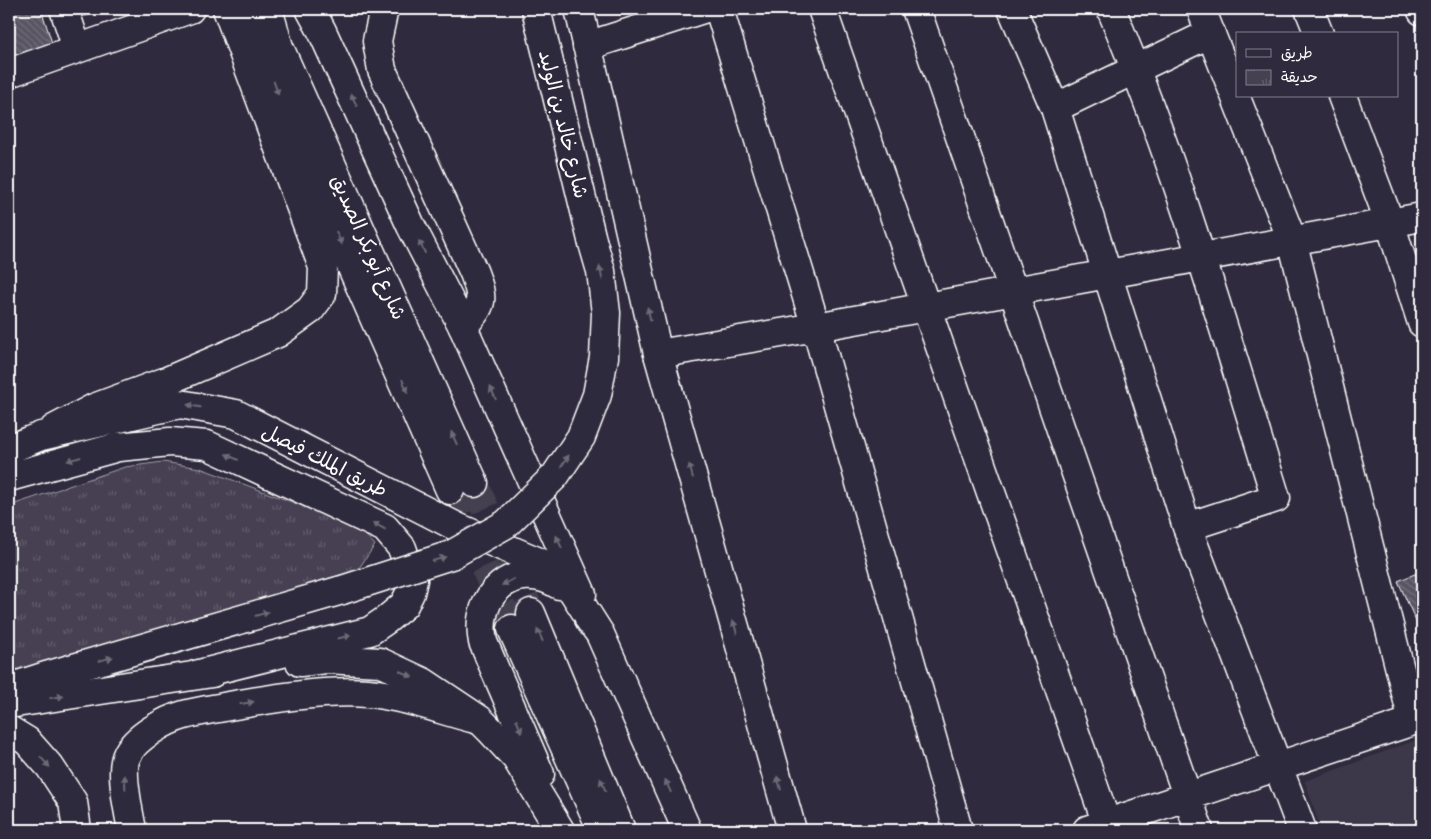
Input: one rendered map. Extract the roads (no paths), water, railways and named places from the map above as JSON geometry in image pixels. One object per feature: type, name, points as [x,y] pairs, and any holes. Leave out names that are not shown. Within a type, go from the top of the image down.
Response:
[{"type":"main road","points":[[64,9],[76,48]]},
{"type":"main road","points":[[9,73],[190,9]]},
{"type":"main road","points":[[41,436],[94,408],[167,381],[278,333],[310,310],[322,294],[323,267],[227,9]]},
{"type":"main road","name":"شارع أبو بكر الصديق","points":[[249,9],[289,125],[462,486],[279,47],[268,9]]},
{"type":"main road","points":[[310,9],[322,31],[411,226],[463,327],[688,830]]},
{"type":"main road","points":[[384,9],[377,41],[382,70],[481,292],[480,306],[463,327]]},
{"type":"main road","name":"شارع خالد بن الوليد","points":[[9,688],[342,590],[451,555],[506,524],[555,476],[581,437],[596,395],[604,357],[606,313],[601,271],[536,9]]},
{"type":"main road","points":[[579,9],[658,354],[792,830]]},
{"type":"main road","points":[[587,46],[703,9]]},
{"type":"main road","points":[[719,9],[816,327],[958,830]]},
{"type":"main road","points":[[822,9],[927,307],[1101,828],[1188,796],[1418,720],[1292,240],[1236,98]]},
{"type":"main road","points":[[916,9],[1199,830]]},
{"type":"main road","points":[[1012,9],[1055,108],[1187,527],[1302,830]]},
{"type":"main road","points":[[1111,9],[1136,68],[1202,257],[1276,498],[1187,527]]},
{"type":"main road","points":[[1309,9],[1318,32]]},
{"type":"main road","points":[[1055,108],[1136,68],[1206,21],[1236,97]]},
{"type":"main road","points":[[1343,98],[1390,223],[1422,323]]},
{"type":"main road","points":[[658,354],[1422,217]]},
{"type":"main road","name":"طريق الملك فيصل","points":[[9,449],[41,436],[180,404],[236,414],[459,528],[560,571],[600,634]]},
{"type":"main road","points":[[9,477],[118,447],[170,442],[207,445],[385,528],[402,548],[413,580],[410,593],[404,605],[370,631],[195,675]]},
{"type":"main road","points":[[562,830],[483,642],[480,630],[481,617],[485,604],[492,593],[502,585],[526,576],[539,576],[563,588],[600,634]]},
{"type":"main road","points":[[602,830],[522,621],[621,830]]},
{"type":"main road","points":[[9,704],[195,675],[326,659],[380,662],[423,682],[480,720],[516,758],[562,830]]},
{"type":"main road","points":[[132,830],[124,782],[126,756],[155,727],[184,715],[251,702],[321,693],[369,694],[400,699],[480,720]]},
{"type":"main road","points":[[9,730],[26,741],[55,774],[73,802],[77,830]]},
{"type":"tunnel","points":[[474,483],[531,613]]},
{"type":"tunnel","points":[[450,490],[512,629]]}]
